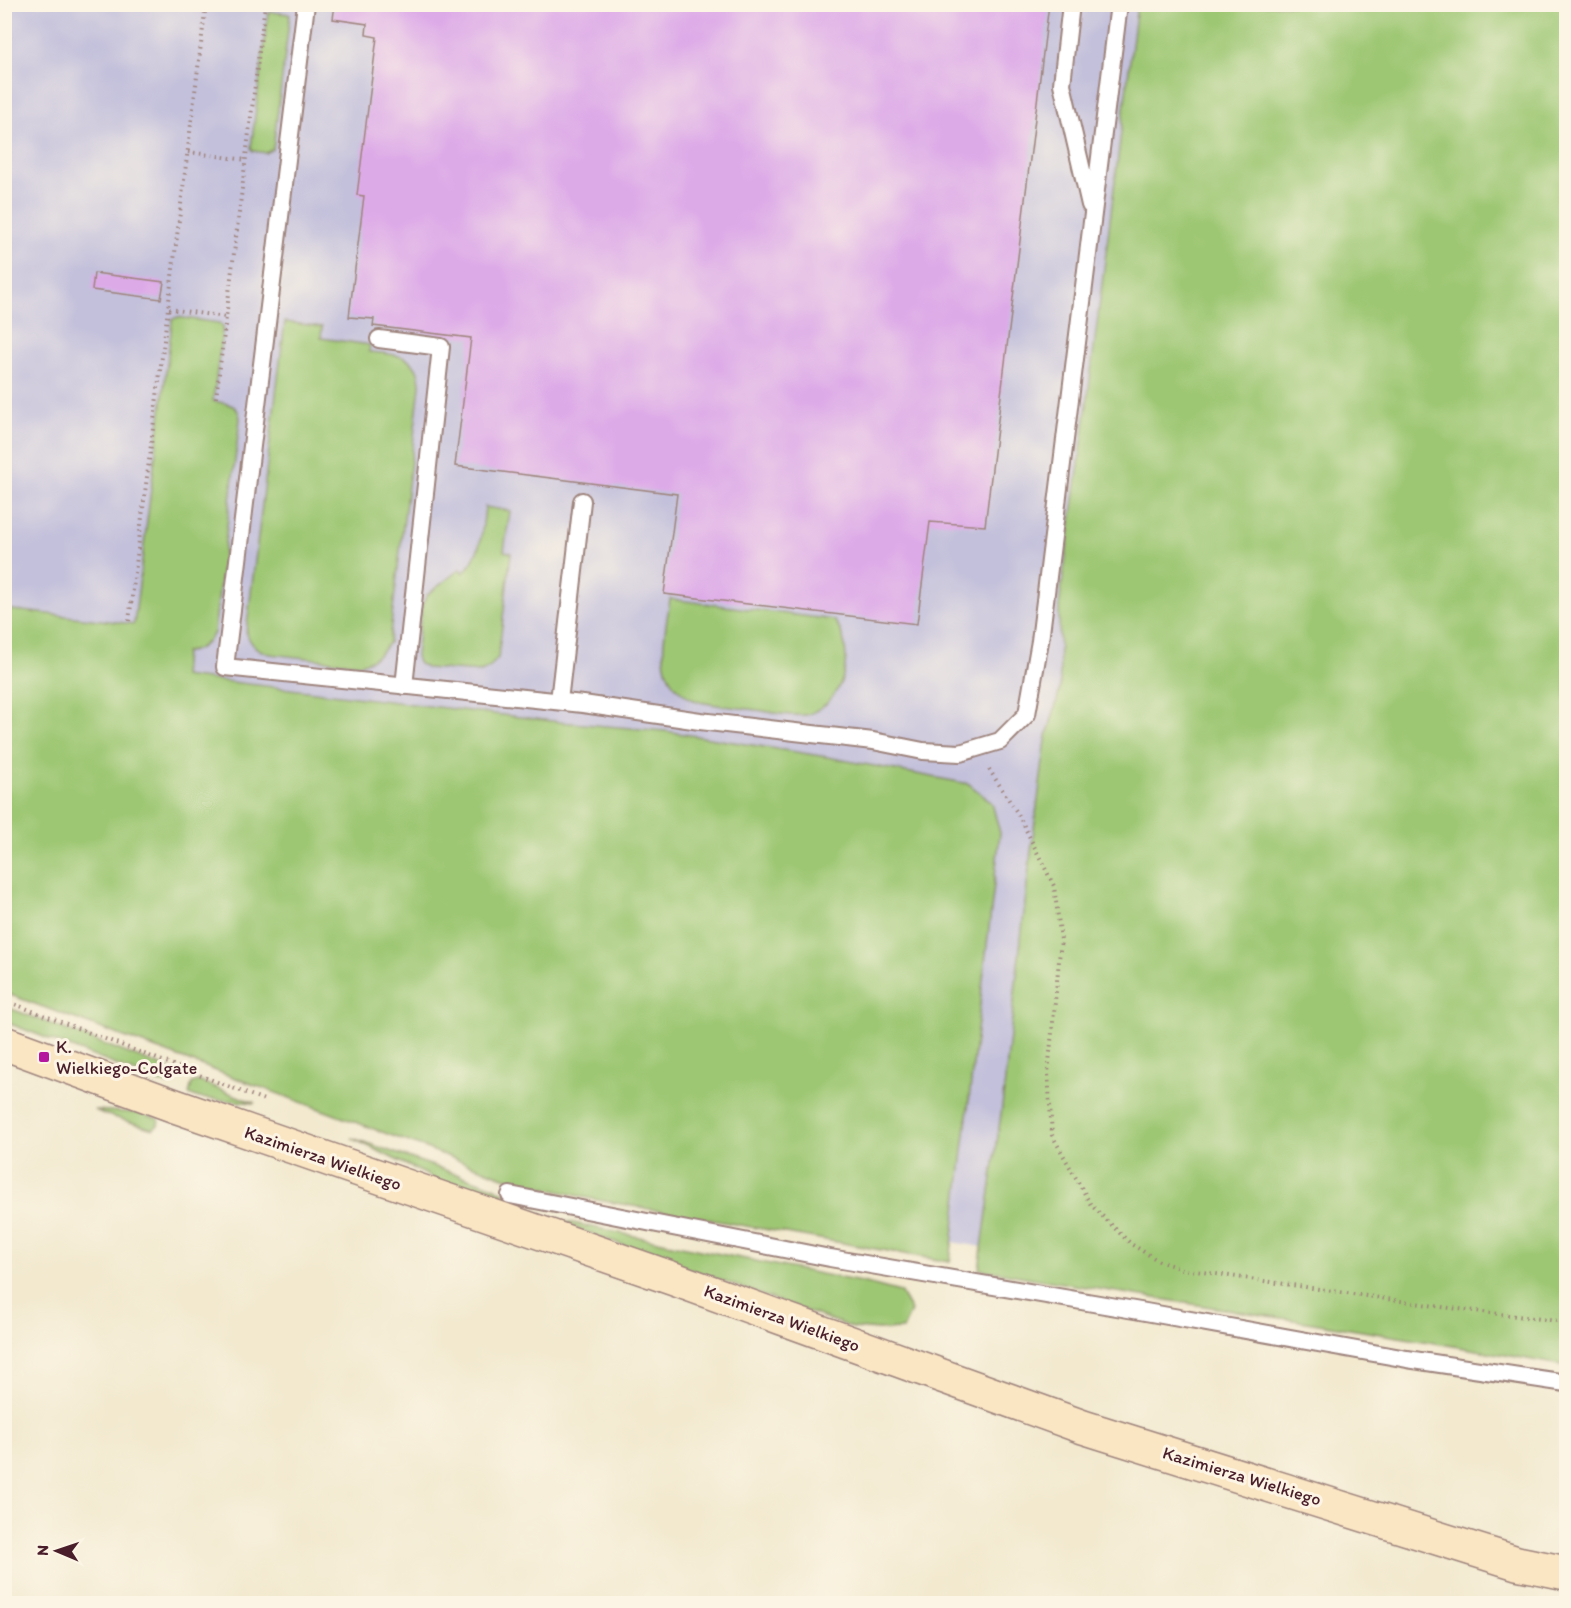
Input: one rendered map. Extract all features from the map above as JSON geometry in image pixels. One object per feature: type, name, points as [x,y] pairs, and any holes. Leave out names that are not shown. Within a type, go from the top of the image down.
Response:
[{"type":"street","name":"Kazimierza Wielkiego","points":[[4,1043],[175,1106],[674,1279],[1083,1426],[1517,1563],[1566,1573]]},
{"type":"lane","points":[[306,4],[225,667],[558,701],[700,721],[873,741],[923,751],[960,753],[1000,741],[1027,714],[1040,641],[1119,4]]},
{"type":"lane","points":[[1071,4],[1062,84],[1093,218]]},
{"type":"lane","points":[[379,339],[441,347],[404,686]]},
{"type":"lane","points":[[558,701],[582,501]]},
{"type":"lane","points":[[510,1195],[830,1258],[1407,1359],[1566,1383]]},
{"type":"path","points":[[129,621],[206,4]]},
{"type":"path","points":[[216,398],[265,4]]},
{"type":"path","points":[[188,152],[246,160]]},
{"type":"path","points":[[169,309],[226,316]]},
{"type":"path","points":[[976,748],[1018,814],[1054,886],[1061,940],[1048,1073],[1052,1135],[1091,1206],[1131,1244],[1159,1261],[1182,1269],[1442,1307],[1566,1322]]},
{"type":"path","points":[[4,1000],[264,1100]]},
{"type":"shaded area","points":[[4,5],[1566,5],[1261,1292],[884,1231],[5,919]]},
{"type":"green space","points":[[1137,5],[1566,5],[1566,1366],[1420,1340],[979,1269],[1002,1107],[1046,740],[1060,689],[1059,606],[1083,436]]},
{"type":"green space","points":[[271,12],[290,14],[273,149],[266,153],[253,151],[251,148],[268,14]]},
{"type":"green space","points":[[177,317],[219,323],[223,326],[213,401],[234,407],[240,419],[214,633],[202,647],[185,652],[183,676],[560,722],[665,731],[827,757],[969,784],[992,803],[1000,833],[950,1262],[587,1198],[512,1180],[5,993],[5,609],[134,624],[172,320]]},
{"type":"green space","points":[[285,322],[322,327],[321,338],[370,345],[369,352],[404,358],[416,367],[419,375],[420,386],[389,642],[377,656],[360,664],[270,654],[255,647],[246,633]]},
{"type":"green space","points":[[485,507],[510,511],[504,551],[511,553],[498,658],[489,668],[481,672],[426,668],[418,663],[416,656],[422,605],[427,595],[460,569],[463,573],[469,566],[478,551]]},
{"type":"green space","points":[[670,599],[834,620],[840,630],[846,652],[839,686],[826,704],[806,715],[781,714],[692,699],[674,684],[666,668],[664,638]]},
{"type":"green space","points":[[4,1006],[174,1071],[176,1073],[172,1083],[167,1085],[5,1022]]},
{"type":"green space","points":[[197,1081],[255,1103],[199,1098],[189,1094],[192,1083]]},
{"type":"green space","points":[[95,1110],[139,1113],[159,1119],[158,1125],[153,1129]]},
{"type":"green space","points":[[352,1138],[494,1187],[504,1193],[504,1200],[541,1214],[539,1218],[439,1181]]},
{"type":"green space","points":[[545,1217],[866,1283],[900,1292],[911,1311],[903,1329],[853,1328]]},
{"type":"building","points":[[335,4],[1049,4],[985,526],[930,522],[917,624],[664,594],[677,494],[455,466],[471,338],[373,326],[374,319],[349,317],[364,196],[357,195],[377,37],[366,35],[367,24],[333,19]]},
{"type":"building","points":[[94,273],[164,282],[161,299],[92,290]]},
{"type":"place","name":"K. Wielkiego-Colgate","points":[[44,1057]]}]
